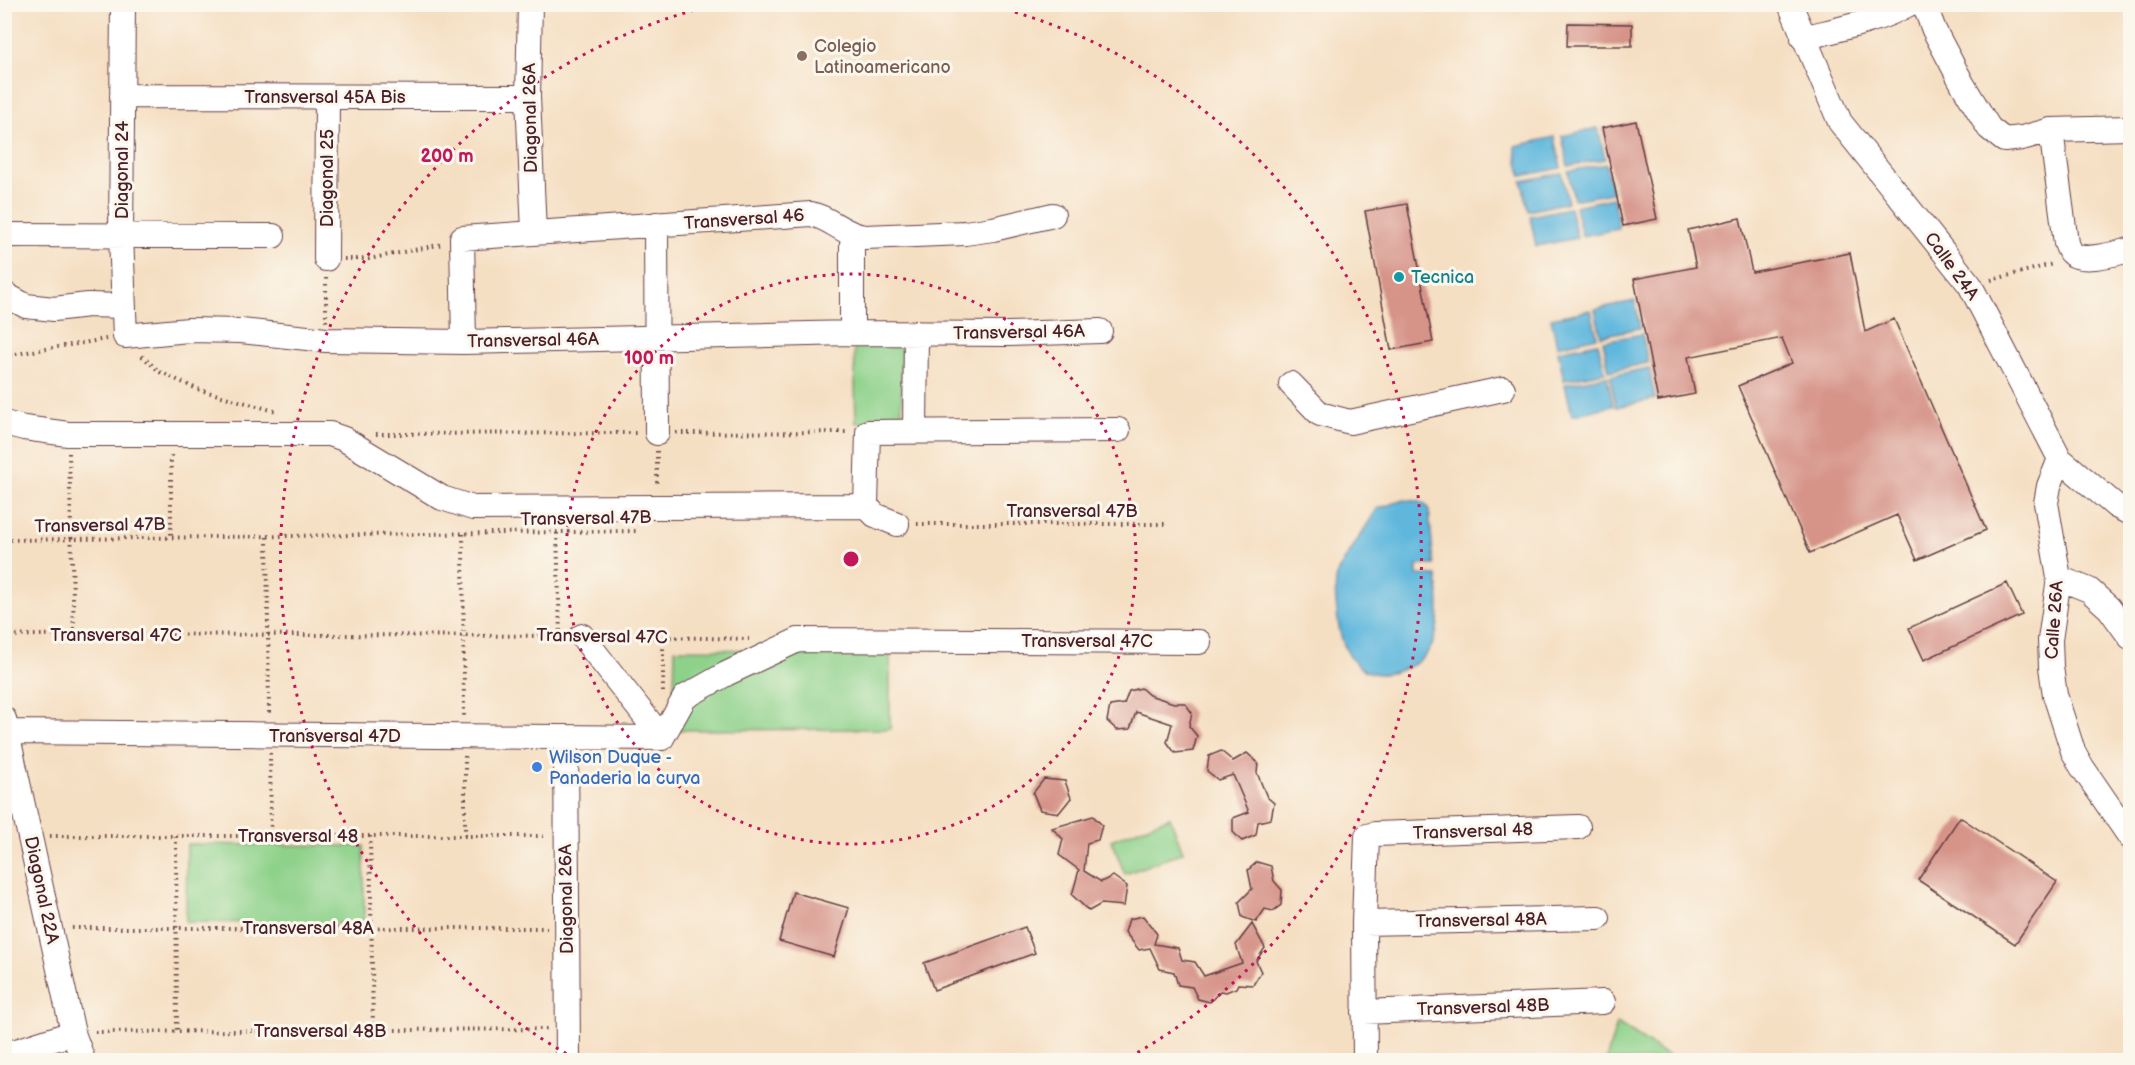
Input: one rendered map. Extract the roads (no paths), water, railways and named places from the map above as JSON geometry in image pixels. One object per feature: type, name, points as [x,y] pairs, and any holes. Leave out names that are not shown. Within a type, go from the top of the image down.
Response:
[{"type":"street","name":"Diagonal 24","points":[[123,4],[121,235],[125,336]]},
{"type":"street","name":"Diagonal 26A","points":[[530,4],[528,97],[534,232]]},
{"type":"street","name":"Calle 24A","points":[[1790,4],[1840,122],[1970,285],[2060,459],[2116,506],[2130,513]]},
{"type":"street","points":[[1803,38],[1876,19],[1909,4]]},
{"type":"street","points":[[1924,4],[1949,58],[1989,128],[2004,140],[2051,130],[2130,128]]},
{"type":"street","name":"Transversal 45A Bis","points":[[122,96],[528,97]]},
{"type":"street","name":"Diagonal 25","points":[[326,259],[327,97]]},
{"type":"street","points":[[2051,130],[2066,243],[2071,253],[2088,258],[2130,250]]},
{"type":"street","name":"Transversal 46","points":[[464,342],[462,238],[811,214],[826,219],[852,236]]},
{"type":"street","points":[[852,333],[852,236],[965,233],[1053,215]]},
{"type":"street","points":[[656,224],[657,433]]},
{"type":"street","points":[[4,235],[273,236]]},
{"type":"street","points":[[4,294],[26,306],[45,308],[88,305],[123,306]]},
{"type":"street","name":"Transversal 46A","points":[[125,336],[189,330],[241,331],[326,340],[464,342],[852,333],[1101,331]]},
{"type":"street","points":[[915,431],[916,333]]},
{"type":"street","points":[[1291,384],[1320,414],[1350,422],[1503,389]]},
{"type":"street","points":[[4,423],[68,434],[330,434],[344,439],[442,498],[473,508],[866,506],[875,515],[897,524]]},
{"type":"street","points":[[866,506],[868,432],[1118,430]]},
{"type":"street","name":"Calle 26A","points":[[2060,459],[2049,486],[2046,503],[2059,578],[2050,640],[2055,695],[2073,751],[2130,837]]},
{"type":"street","points":[[2059,578],[2089,590],[2109,608],[2130,637]]},
{"type":"street","points":[[571,636],[663,738]]},
{"type":"street","name":"Transversal 47C","points":[[663,738],[685,697],[726,674],[798,640],[1199,642]]},
{"type":"street","name":"Transversal 47D","points":[[6,725],[270,735],[663,738]]},
{"type":"street","name":"Diagonal 22A","points":[[6,725],[73,1033],[83,1060]]},
{"type":"street","name":"Diagonal 26A","points":[[566,737],[568,1060]]},
{"type":"street","name":"Transversal 48","points":[[1364,923],[1367,836],[1578,827]]},
{"type":"street","name":"Transversal 48A","points":[[1364,923],[1598,918]]},
{"type":"street","points":[[1364,923],[1365,1060]]},
{"type":"street","name":"Transversal 48B","points":[[1364,1012],[1603,1002]]},
{"type":"street","points":[[4,1055],[73,1033]]},
{"type":"water","points":[[1598,128],[1605,159],[1568,166],[1562,136]]},
{"type":"water","points":[[1555,137],[1561,168],[1521,176],[1515,146]]},
{"type":"water","points":[[1606,164],[1612,193],[1574,200],[1568,171]]},
{"type":"water","points":[[1562,173],[1568,202],[1528,211],[1522,181]]},
{"type":"water","points":[[1613,198],[1619,229],[1582,236],[1575,206]]},
{"type":"water","points":[[1570,208],[1577,238],[1536,246],[1530,216]]},
{"type":"water","points":[[1635,301],[1640,328],[1601,336],[1595,309]]},
{"type":"water","points":[[1591,310],[1597,337],[1557,346],[1551,318]]},
{"type":"water","points":[[1642,334],[1648,363],[1609,371],[1603,341]]},
{"type":"water","points":[[1598,343],[1605,372],[1564,380],[1558,351]]},
{"type":"water","points":[[1649,368],[1655,399],[1616,407],[1610,376]]},
{"type":"water","points":[[1607,376],[1613,406],[1572,415],[1565,384]]},
{"type":"water","points":[[1404,500],[1422,503],[1429,510],[1434,565],[1417,565],[1417,575],[1437,576],[1438,625],[1432,645],[1419,661],[1396,671],[1379,674],[1368,672],[1360,667],[1347,652],[1338,622],[1336,581],[1338,571],[1377,509]]},
{"type":"place","name":"Colegio Latinoamericano","points":[[802,56]]},
{"type":"place","name":"Tecnica","points":[[1399,277]]},
{"type":"place","name":"Wilson Duque - Panaderia la curva","points":[[537,767]]}]
